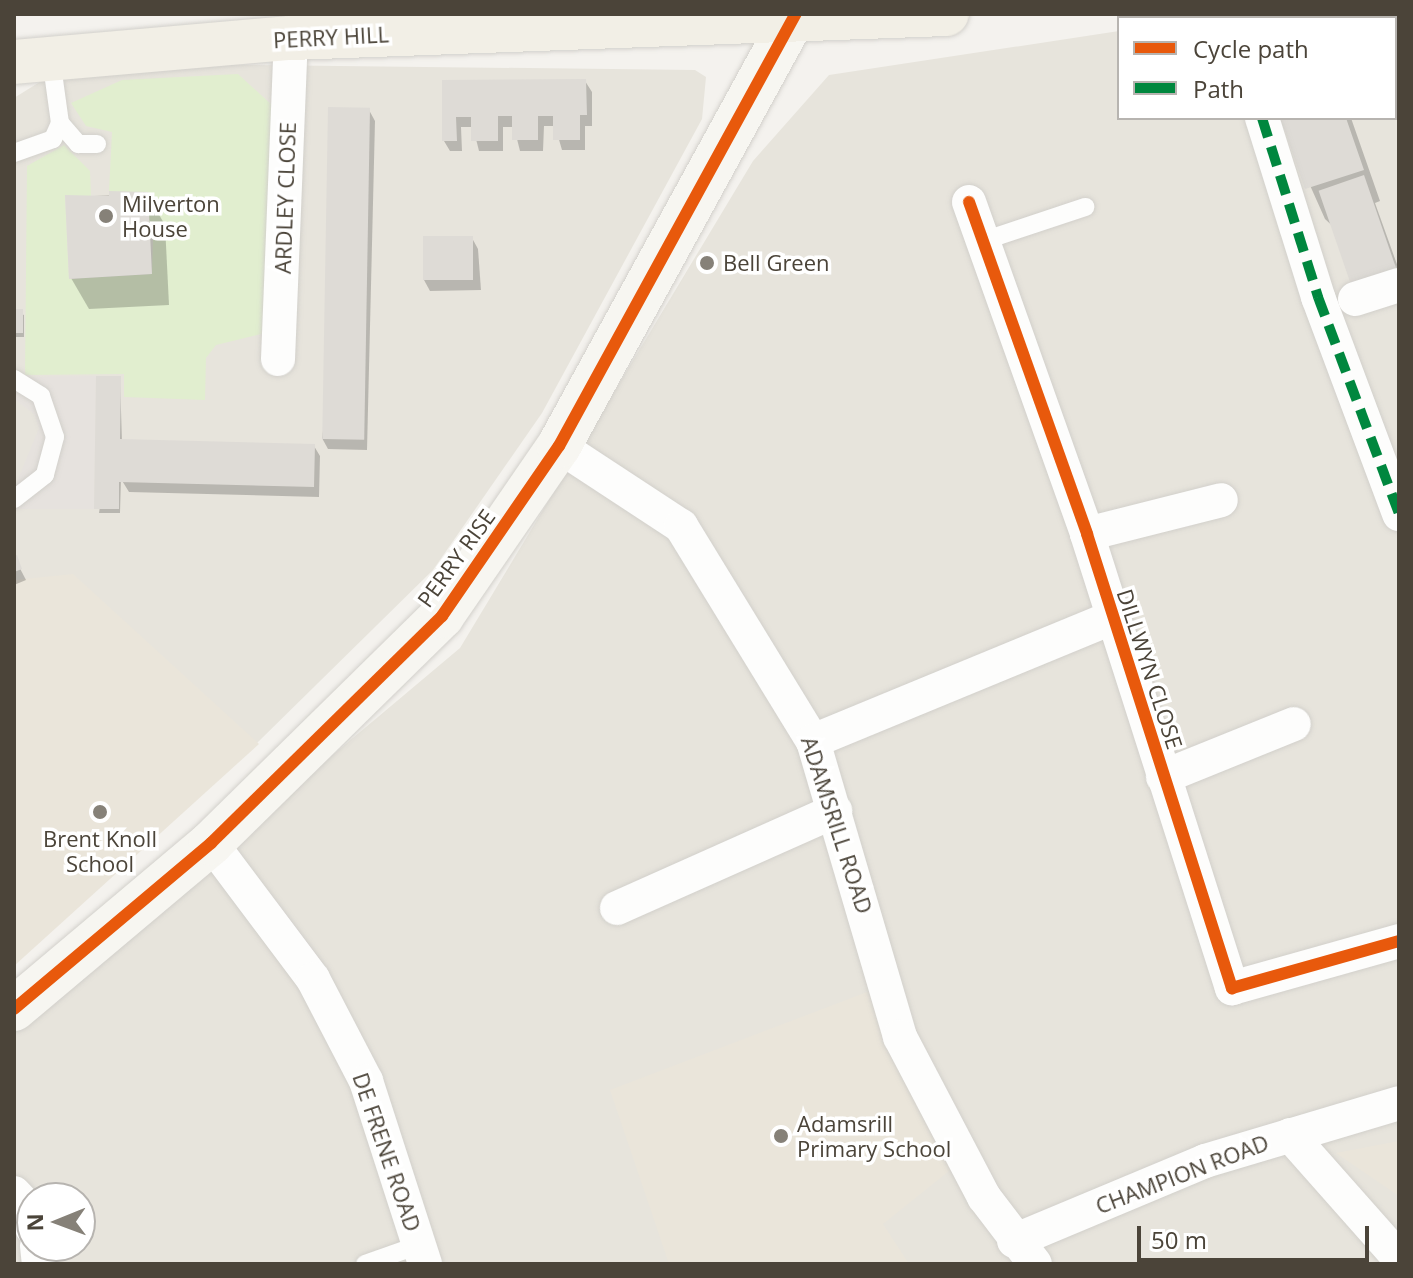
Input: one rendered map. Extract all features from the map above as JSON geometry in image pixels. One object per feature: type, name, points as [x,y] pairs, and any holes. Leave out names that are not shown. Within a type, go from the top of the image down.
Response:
[{"type":"main road","points":[[794,16],[947,14]]},
{"type":"main road","name":"PERRY HILL","points":[[32,60],[291,38],[794,16]]},
{"type":"main road","name":"PERRY RISE","points":[[14,1009],[211,843],[442,616],[559,446],[794,16]]},
{"type":"street","name":"ARDLEY CLOSE","points":[[278,359],[291,38]]},
{"type":"street","points":[[1263,120],[1318,297],[1399,514]]},
{"type":"street","name":"DILLWYN CLOSE","points":[[969,202],[1087,534],[1111,618],[1232,988],[1399,941]]},
{"type":"street","points":[[1355,299],[1399,285]]},
{"type":"street","name":"ADAMSRILL ROAD","points":[[559,446],[681,526],[813,741],[900,1037],[944,1127],[1024,1252]]},
{"type":"street","points":[[1087,534],[1221,500]]},
{"type":"street","name":"DILLWYN CLOSE","points":[[813,741],[1111,618]]},
{"type":"street","name":"DILLWYN CLOSE","points":[[1163,777],[1294,724]]},
{"type":"street","points":[[617,908],[835,811]]},
{"type":"street","name":"DE FRENE ROAD","points":[[211,843],[313,979],[359,1068],[422,1255]]},
{"type":"street","name":"CHAMPION ROAD","points":[[1024,1252],[1205,1161],[1399,1103]]},
{"type":"street","points":[[1290,1135],[1399,1258]]},
{"type":"lane","points":[[32,60],[60,123],[78,144],[97,144]]},
{"type":"lane","points":[[14,153],[53,139],[60,123]]},
{"type":"lane","points":[[983,241],[1085,207]]},
{"type":"lane","points":[[14,379],[41,396],[55,437],[45,475],[14,499]]},
{"type":"lane","points":[[365,1264],[422,1255]]},
{"type":"shaded area","points":[[1399,14],[1399,1264],[14,1264],[14,1023],[460,648],[753,161],[829,75],[1117,31],[1117,120],[1397,120],[1397,16],[1219,16]]},
{"type":"shaded area","points":[[169,64],[695,70],[706,77],[702,119],[542,413],[433,570],[257,743],[14,938],[14,98],[59,70]]},
{"type":"shaded area","points":[[96,376],[94,509],[14,509],[14,489],[39,428],[34,414],[14,399],[14,382],[22,377]]},
{"type":"shaded area","name":"Brent Knoll School","points":[[73,574],[259,744],[14,966],[14,580]]},
{"type":"shaded area","name":"Adamsrill Primary School","points":[[875,989],[954,1167],[883,1224],[909,1264],[669,1264],[610,1090]]},
{"type":"shaded area","points":[[1399,1141],[1399,1196],[1336,1153]]},
{"type":"green space","points":[[238,74],[272,105],[265,333],[216,345],[206,358],[205,400],[124,397],[124,374],[25,375],[27,166],[64,145],[90,171],[91,196],[65,196],[69,279],[152,274],[153,237],[109,191],[112,132],[86,126],[71,103],[122,80]]},
{"type":"building","points":[[1399,14],[1399,50],[1397,16],[1326,16]]},
{"type":"building","points":[[586,79],[587,115],[580,115],[580,140],[553,140],[553,116],[538,116],[538,140],[512,140],[512,116],[498,116],[498,141],[471,141],[471,117],[456,117],[457,141],[442,141],[442,80]]},
{"type":"building","points":[[328,107],[370,108],[364,440],[322,439]]},
{"type":"building","points":[[1276,120],[1347,120],[1364,170],[1305,189],[1284,128],[1279,129]]},
{"type":"building","points":[[1364,175],[1397,270],[1351,285],[1319,191]]},
{"type":"building","name":"Milverton House","points":[[109,191],[148,192],[152,274],[69,279],[65,195],[109,196]]},
{"type":"building","points":[[423,236],[473,236],[473,280],[423,280]]},
{"type":"building","points":[[14,309],[23,309],[23,333],[14,333]]},
{"type":"building","points":[[96,376],[121,376],[120,439],[315,444],[314,487],[119,482],[119,509],[94,509]]},
{"type":"building","points":[[17,555],[22,569],[14,572],[14,556]]},
{"type":"marked path","points":[[1263,120],[1318,297],[1399,514]]},
{"type":"cycle path","points":[[14,1009],[211,843],[442,616],[559,446],[796,14]]},
{"type":"cycle path","points":[[969,202],[1087,534],[1232,988],[1399,941]]},
{"type":"place","name":"Milverton House","points":[[106,216]]},
{"type":"place","name":"Bell Green","points":[[707,263]]},
{"type":"place","name":"Brent Knoll School","points":[[100,812]]},
{"type":"place","name":"Adamsrill Primary School","points":[[781,1136]]}]
